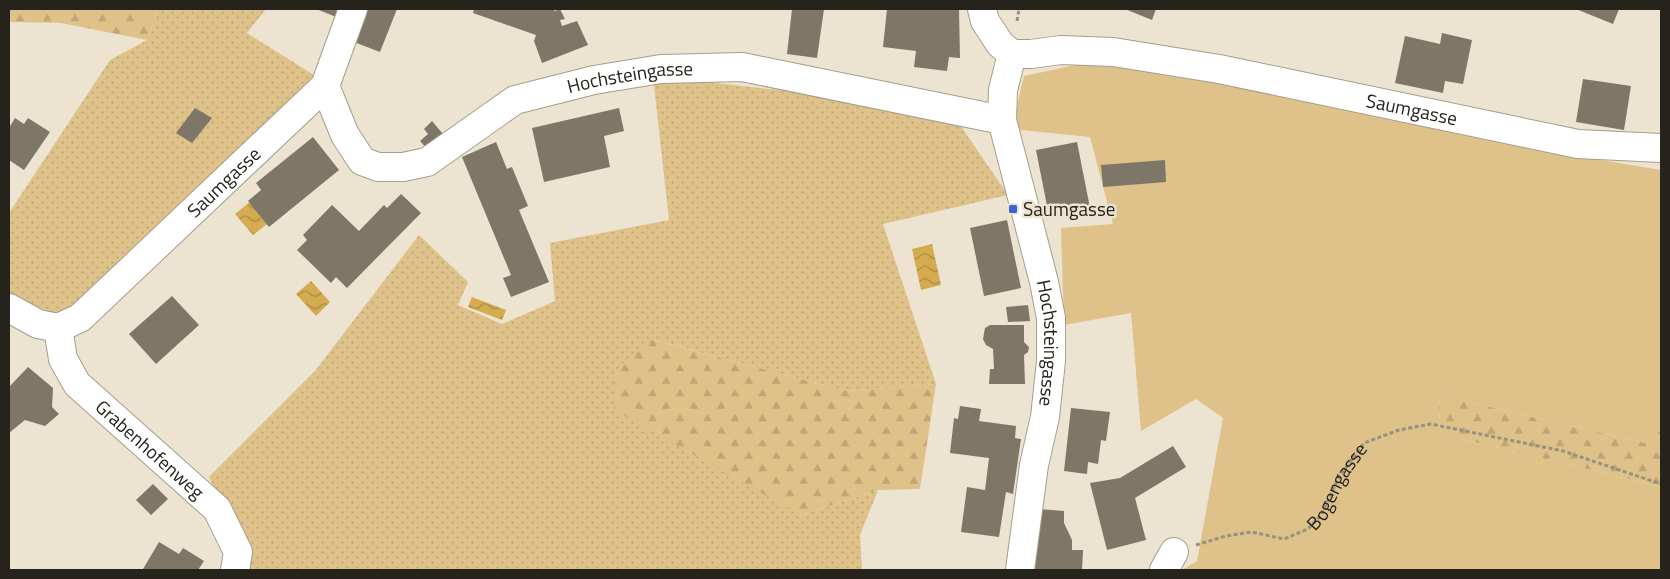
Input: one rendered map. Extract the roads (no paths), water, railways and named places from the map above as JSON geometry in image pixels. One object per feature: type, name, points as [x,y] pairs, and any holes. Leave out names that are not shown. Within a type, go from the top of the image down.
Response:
[{"type":"street","name":"Saumgasse","points":[[58,328],[80,318],[325,86],[353,9]]},
{"type":"street","points":[[982,9],[985,21],[1000,44],[1012,54]]},
{"type":"street","name":"Saumgasse","points":[[1012,54],[1031,54],[1060,50],[1113,52],[1219,69],[1578,144],[1661,148]]},
{"type":"street","name":"Hochsteingasse","points":[[1012,54],[1003,90],[1002,120],[1044,282],[1051,318],[1051,361],[1045,417],[1034,465],[1020,570]]},
{"type":"street","name":"Hochsteingasse","points":[[325,86],[345,135],[362,161],[378,167],[403,167],[427,162],[516,100],[594,80],[660,69],[742,67],[1002,120]]},
{"type":"street","points":[[9,308],[38,324],[58,328]]},
{"type":"street","name":"Grabenhofenweg","points":[[58,328],[63,359],[77,384],[217,508],[238,552],[235,570]]},
{"type":"water","points":[[250,202],[267,224],[253,235],[235,214]]},
{"type":"water","points":[[932,244],[941,285],[921,290],[912,249]]},
{"type":"water","points":[[311,281],[330,302],[316,316],[296,294]]},
{"type":"water","points":[[472,297],[506,310],[502,320],[468,307]]},
{"type":"place","name":"Saumgasse","points":[[1013,209]]}]
